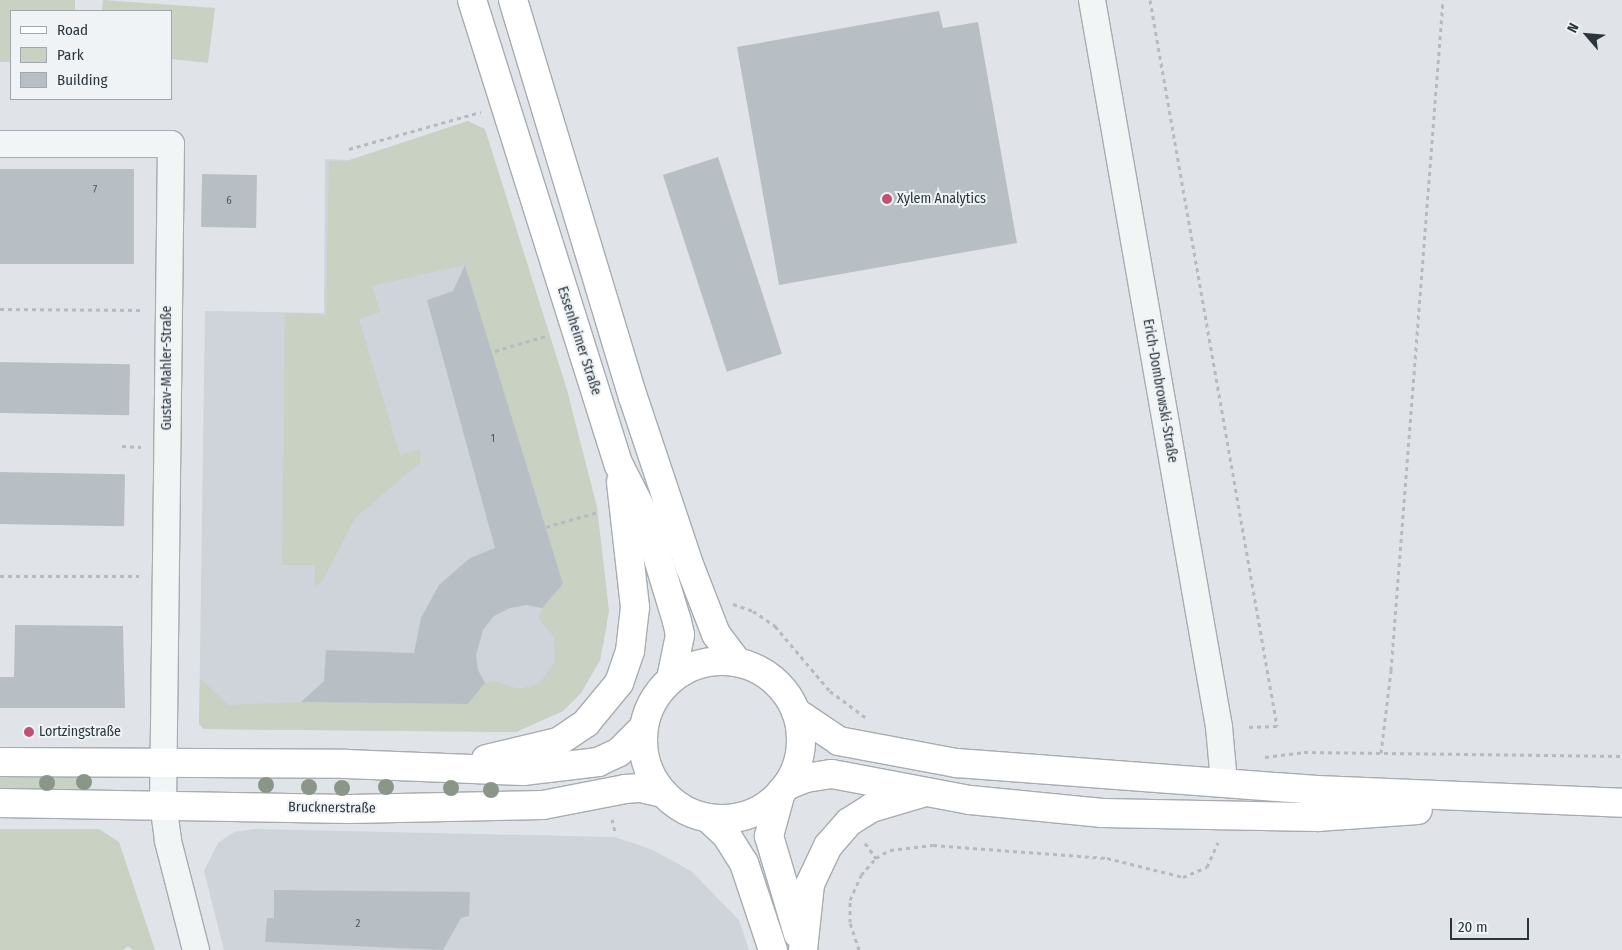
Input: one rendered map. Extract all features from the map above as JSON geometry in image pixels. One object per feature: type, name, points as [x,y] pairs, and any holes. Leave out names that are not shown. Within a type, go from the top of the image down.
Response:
[{"type":"main road","name":"Essenheimer Straße","points":[[472,0],[619,465],[645,516],[677,621],[680,635],[671,679]]},
{"type":"main road","points":[[513,0],[633,397],[690,567],[716,634],[738,662],[773,680],[796,712],[839,742],[903,756],[1030,770],[1529,802],[1622,803]]},
{"type":"main road","points":[[426,766],[497,758],[558,742],[586,724],[619,683],[630,651],[635,607],[619,465]]},
{"type":"main road","points":[[738,662],[702,663],[671,679],[648,710],[644,728],[646,763],[662,793],[676,805],[708,818],[727,836],[744,863],[772,950]]},
{"type":"main road","points":[[796,712],[800,750],[784,789],[769,836],[803,950]]},
{"type":"main road","points":[[0,762],[426,766],[523,770],[598,762],[619,752],[644,728]]},
{"type":"main road","points":[[708,818],[740,817],[762,807],[784,789],[806,778],[832,774],[926,792],[1102,814],[1223,814],[1317,817],[1529,802]]},
{"type":"main road","name":"Brucknerstraße","points":[[0,802],[349,809],[543,805],[625,789],[662,793]]},
{"type":"main road","points":[[803,950],[810,884],[828,846],[849,822],[871,808],[926,792]]},
{"type":"street","name":"Erich-Dombrowski-Straße","points":[[1092,0],[1219,727],[1224,782]]},
{"type":"street","name":"Gustav-Mahler-Straße","points":[[0,144],[171,144],[167,311],[163,764]]},
{"type":"street","points":[[163,764],[163,804],[168,841],[196,950]]},
{"type":"path","points":[[1150,0],[1277,726],[1219,727]]},
{"type":"path","points":[[1381,753],[1391,670],[1443,0]]},
{"type":"path","points":[[349,149],[486,111]]},
{"type":"path","points":[[0,309],[167,311]]},
{"type":"path","points":[[495,352],[546,336]]},
{"type":"path","points":[[546,527],[595,512]]},
{"type":"path","points":[[0,576],[166,576]]},
{"type":"path","points":[[729,604],[743,606],[775,626],[830,691],[855,711]]},
{"type":"path","points":[[1261,758],[1285,752],[1622,756]]},
{"type":"path","points":[[859,950],[850,922],[850,900],[861,875],[876,858],[890,850],[933,845],[1106,858],[1183,877],[1201,873],[1212,859],[1223,814]]},
{"type":"shaded area","points":[[468,121],[607,625],[600,660],[581,693],[563,711],[516,732],[204,729],[199,724],[205,311],[324,313],[325,159],[349,160]]},
{"type":"shaded area","points":[[255,829],[615,837],[653,850],[691,871],[739,920],[749,950],[224,950],[204,871],[218,843],[234,832]]},
{"type":"green space","points":[[0,0],[75,0],[75,10],[10,10],[10,62],[0,62]]},
{"type":"green space","points":[[103,0],[215,8],[208,63],[172,59],[172,10],[102,10]]},
{"type":"green space","points":[[468,121],[485,129],[567,390],[597,507],[609,611],[600,660],[581,693],[563,711],[516,732],[204,729],[199,724],[200,678],[228,705],[301,702],[468,704],[485,683],[493,681],[519,689],[539,684],[555,662],[554,637],[539,619],[542,608],[563,584],[465,265],[372,286],[380,312],[359,319],[400,455],[420,449],[421,462],[355,518],[322,582],[315,586],[315,565],[282,565],[285,313],[326,315],[329,161],[348,161]]},
{"type":"green space","points":[[86,769],[86,795],[76,790],[0,789],[0,773]]},
{"type":"green space","points":[[0,829],[99,829],[119,842],[155,950],[133,950],[128,946],[123,950],[0,950]]},
{"type":"building","name":"Xylem Analytics","points":[[939,11],[943,28],[978,22],[1017,243],[779,285],[737,47]]},
{"type":"building","points":[[718,157],[782,354],[727,372],[663,175]]},
{"type":"building","points":[[0,169],[134,169],[134,264],[0,264]]},
{"type":"building","points":[[202,174],[257,175],[256,228],[201,227]]},
{"type":"building","points":[[465,265],[563,584],[542,608],[527,605],[510,608],[494,616],[483,630],[476,655],[478,670],[485,683],[468,704],[301,702],[324,681],[326,650],[414,653],[421,618],[439,585],[470,558],[495,548],[427,300],[453,291]]},
{"type":"building","points":[[0,362],[130,364],[129,415],[0,413]]},
{"type":"building","points":[[0,472],[125,474],[124,526],[0,524]]},
{"type":"building","points":[[15,625],[123,626],[125,708],[0,708],[0,677],[14,677]]},
{"type":"building","points":[[274,890],[470,892],[469,916],[461,918],[443,950],[265,942],[267,918],[274,918]]},
{"type":"place","name":"Xylem Analytics","points":[[887,199]]},
{"type":"place","name":"Lortzingstraße","points":[[29,732]]}]
